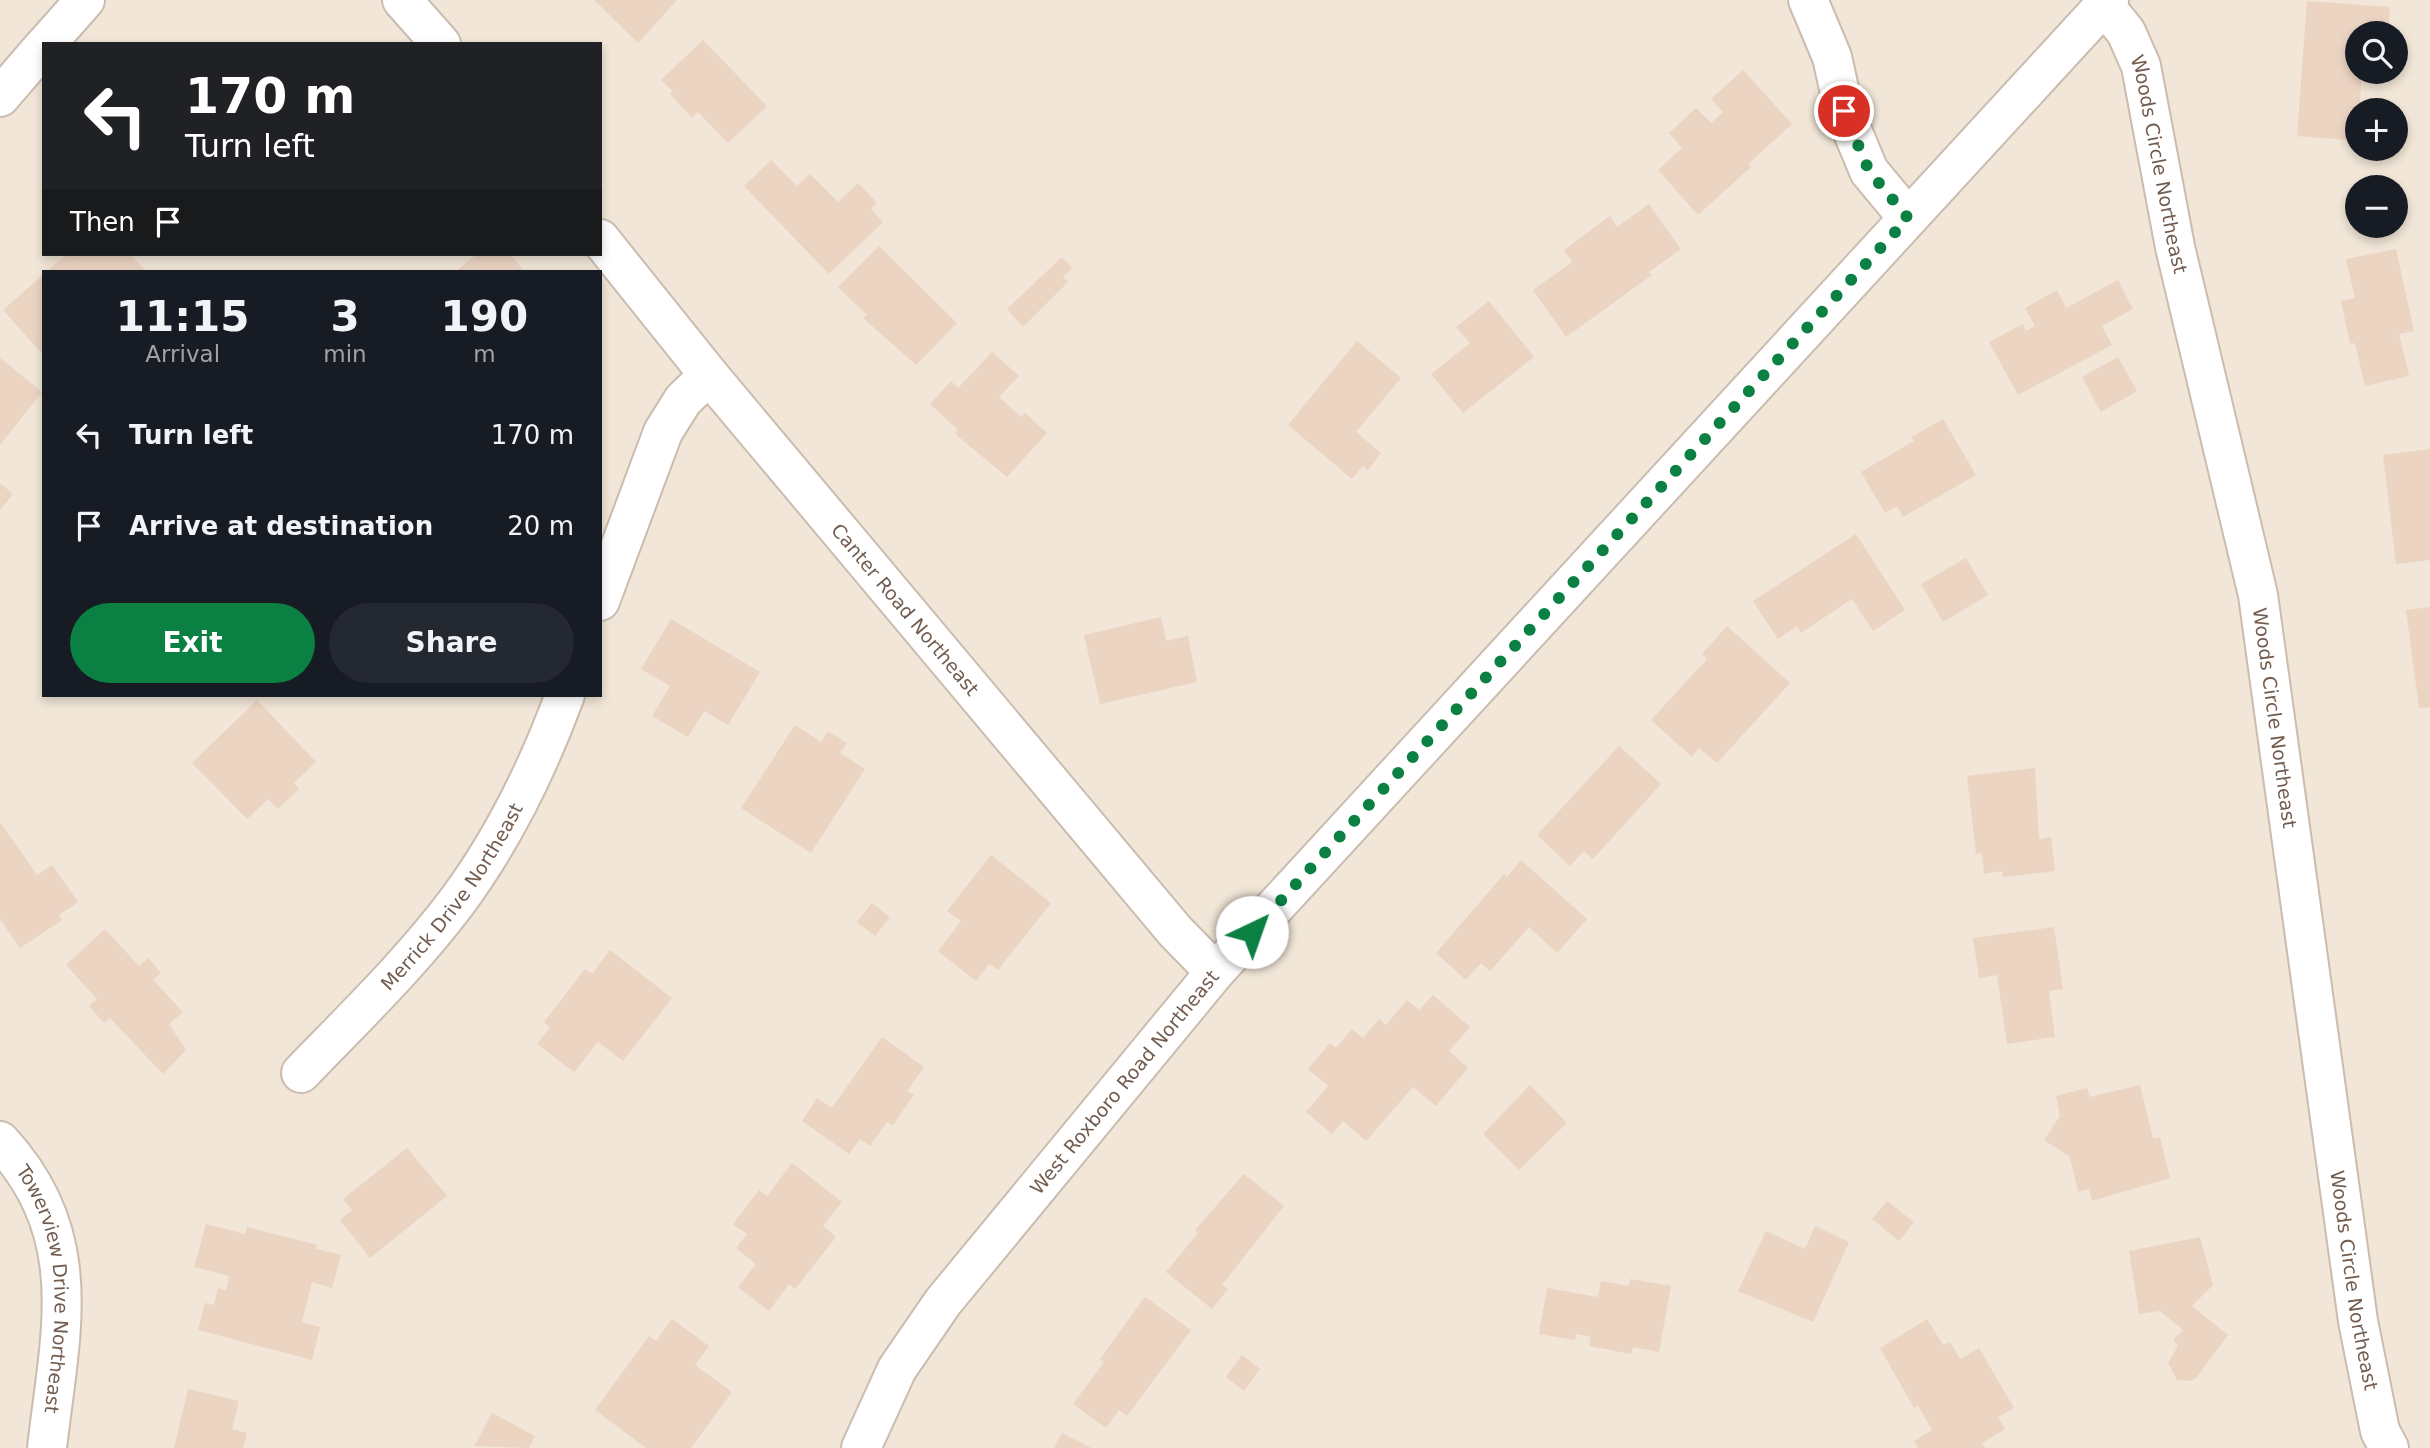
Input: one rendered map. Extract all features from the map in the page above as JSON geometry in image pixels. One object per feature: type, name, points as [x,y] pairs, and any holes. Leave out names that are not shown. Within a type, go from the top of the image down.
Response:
[{"type":"street","points":[[48,42],[85,0]]},
{"type":"street","points":[[402,0],[438,42]]},
{"type":"street","points":[[1808,0],[1832,57],[1844,111],[1869,171],[1908,218]]},
{"type":"street","name":"West Roxboro Road Northeast","points":[[861,1448],[897,1369],[943,1302],[1215,972],[2106,2]]},
{"type":"street","name":"Woods Circle Northeast","points":[[2106,2],[2126,32],[2141,66],[2175,247],[2258,595],[2358,1321],[2380,1431],[2389,1448]]},
{"type":"street","points":[[0,97],[42,48]]},
{"type":"street","name":"Canter Road Northeast","points":[[602,241],[709,375],[1175,931],[1215,972]]},
{"type":"street","points":[[602,596],[663,432],[683,400],[709,375]]},
{"type":"street","name":"Merrick Drive Northeast","points":[[301,1073],[405,965],[457,902],[506,826],[545,748],[564,697]]},
{"type":"street","name":"Towerview Drive Northeast","points":[[0,1141],[40,1196],[60,1254],[63,1306],[47,1448]]},
{"type":"shaded area","points":[[0,0],[2430,0],[2430,1448],[0,1448]]},
{"type":"building","points":[[594,0],[677,0],[638,43]]},
{"type":"building","points":[[2307,1],[2390,7],[2389,21],[2345,21],[2345,84],[2361,84],[2360,98],[2345,98],[2345,140],[2297,136]]},
{"type":"building","points":[[703,40],[767,106],[728,143],[698,112],[692,118],[670,94],[673,91],[661,80]]},
{"type":"building","points":[[1743,70],[1792,124],[1748,164],[1751,167],[1698,215],[1658,170],[1682,148],[1669,133],[1696,108],[1711,123],[1723,112],[1711,99]]},
{"type":"building","points":[[771,160],[797,186],[810,174],[838,202],[858,183],[877,203],[871,209],[883,222],[829,274],[744,186]]},
{"type":"building","points":[[1649,204],[1681,249],[1649,272],[1652,275],[1566,337],[1533,290],[1572,262],[1564,250],[1610,216],[1617,227]]},
{"type":"building","points":[[879,246],[957,323],[916,365],[863,318],[867,315],[838,287]]},
{"type":"building","points":[[2396,249],[2414,331],[2399,334],[2409,376],[2365,386],[2355,343],[2350,344],[2341,301],[2355,298],[2346,259]]},
{"type":"building","points":[[65,256],[132,256],[145,270],[48,270]]},
{"type":"building","points":[[475,256],[512,256],[523,270],[457,270]]},
{"type":"building","points":[[1062,257],[1072,268],[1063,277],[1068,282],[1023,327],[1007,309]]},
{"type":"building","points":[[42,276],[42,354],[3,310]]},
{"type":"building","points":[[2118,280],[2133,309],[2102,326],[2112,345],[2018,395],[1989,342],[2023,324],[2026,331],[2035,326],[2025,308],[2057,290],[2066,308]]},
{"type":"building","points":[[1489,301],[1534,357],[1463,413],[1431,374],[1470,343],[1456,327]]},
{"type":"building","points":[[1357,341],[1401,378],[1356,432],[1381,453],[1368,470],[1363,466],[1352,479],[1288,425]]},
{"type":"building","points":[[992,352],[1019,376],[999,397],[1021,417],[1025,413],[1047,433],[1007,477],[955,434],[958,430],[930,404],[951,381],[958,388]]},
{"type":"building","points":[[2118,357],[2137,391],[2101,412],[2082,377]]},
{"type":"building","points":[[0,358],[42,392],[0,445]]},
{"type":"building","points":[[1943,419],[1976,475],[1903,517],[1897,506],[1885,513],[1861,472],[1914,441],[1911,437]]},
{"type":"building","points":[[2430,449],[2430,560],[2396,564],[2383,455]]},
{"type":"building","points":[[0,483],[13,494],[0,510]]},
{"type":"building","points":[[1856,534],[1905,610],[1873,631],[1852,599],[1801,633],[1797,626],[1778,639],[1753,601]]},
{"type":"building","points":[[1966,558],[1988,595],[1943,622],[1921,584]]},
{"type":"building","points":[[2430,607],[2430,707],[2419,708],[2406,610]]},
{"type":"building","points":[[1161,617],[1166,641],[1188,636],[1197,682],[1100,704],[1084,635]]},
{"type":"building","points":[[671,619],[760,672],[728,725],[704,711],[688,737],[652,716],[670,686],[641,669]]},
{"type":"building","points":[[1727,626],[1790,683],[1717,763],[1699,748],[1692,757],[1651,720],[1707,659],[1702,654]]},
{"type":"building","points":[[257,700],[316,762],[294,783],[299,789],[278,809],[268,799],[247,819],[192,763]]},
{"type":"building","points":[[795,725],[821,742],[828,731],[847,743],[840,753],[865,769],[811,853],[741,808]]},
{"type":"building","points":[[1619,746],[1661,784],[1593,859],[1584,851],[1570,866],[1537,835]]},
{"type":"building","points":[[2035,768],[2039,839],[2051,837],[2055,871],[2003,877],[2002,871],[1984,874],[1982,853],[1976,854],[1967,776]]},
{"type":"building","points":[[0,822],[37,875],[52,865],[78,902],[59,915],[62,920],[20,948],[0,919]]},
{"type":"building","points":[[991,855],[1051,903],[998,970],[989,964],[976,981],[938,951],[961,921],[947,911]]},
{"type":"building","points":[[1521,860],[1587,919],[1557,953],[1529,927],[1490,971],[1481,963],[1466,980],[1436,953],[1504,874],[1507,877]]},
{"type":"building","points":[[872,903],[890,917],[875,936],[857,922]]},
{"type":"building","points":[[2054,927],[2063,989],[2049,991],[2055,1037],[2007,1044],[1997,975],[1979,978],[1973,938]]},
{"type":"building","points":[[105,929],[139,966],[148,958],[161,973],[153,980],[183,1012],[169,1024],[186,1050],[163,1074],[110,1018],[104,1023],[89,1006],[97,999],[66,965]]},
{"type":"building","points":[[610,950],[672,998],[623,1061],[598,1042],[574,1072],[537,1044],[550,1027],[544,1022],[585,969],[592,974]]},
{"type":"building","points":[[1433,995],[1470,1027],[1449,1051],[1468,1068],[1436,1106],[1413,1087],[1366,1141],[1343,1121],[1332,1134],[1306,1112],[1328,1086],[1308,1069],[1330,1043],[1336,1048],[1352,1029],[1363,1038],[1379,1019],[1386,1025],[1407,1000],[1419,1010]]},
{"type":"building","points":[[882,1037],[924,1067],[907,1091],[914,1095],[893,1125],[887,1122],[870,1146],[860,1139],[849,1154],[802,1121],[817,1098],[832,1108]]},
{"type":"building","points":[[1530,1085],[1567,1123],[1519,1170],[1483,1134]]},
{"type":"building","points":[[2140,1085],[2153,1139],[2160,1137],[2170,1178],[2092,1201],[2089,1189],[2078,1192],[2070,1157],[2044,1140],[2060,1116],[2056,1096],[2087,1088],[2090,1097]]},
{"type":"building","points":[[407,1148],[447,1196],[370,1258],[340,1220],[352,1210],[343,1199]]},
{"type":"building","points":[[792,1163],[842,1202],[823,1226],[836,1237],[795,1289],[789,1284],[769,1311],[738,1287],[756,1264],[736,1248],[747,1234],[733,1224],[759,1190],[767,1196]]},
{"type":"building","points":[[1244,1174],[1284,1206],[1222,1285],[1228,1289],[1212,1309],[1166,1272],[1198,1233],[1195,1230]]},
{"type":"building","points":[[1887,1201],[1914,1222],[1899,1241],[1872,1219]]},
{"type":"building","points":[[206,1224],[245,1234],[247,1227],[317,1245],[316,1249],[341,1255],[332,1288],[312,1282],[302,1322],[320,1327],[312,1360],[198,1330],[205,1303],[214,1305],[218,1288],[226,1290],[229,1276],[194,1267]]},
{"type":"building","points":[[1815,1226],[1849,1242],[1813,1322],[1738,1291],[1766,1231],[1805,1249]]},
{"type":"building","points":[[2200,1237],[2213,1285],[2192,1306],[2228,1335],[2196,1378],[2191,1381],[2177,1380],[2168,1363],[2178,1346],[2173,1340],[2183,1330],[2160,1311],[2139,1314],[2129,1251]]},
{"type":"building","points":[[1630,1279],[1671,1286],[1659,1352],[1633,1347],[1631,1354],[1589,1346],[1591,1337],[1576,1334],[1575,1340],[1539,1334],[1547,1288],[1598,1297],[1601,1281],[1629,1286]]},
{"type":"building","points":[[1145,1297],[1191,1330],[1127,1416],[1119,1410],[1106,1428],[1073,1404],[1104,1362],[1100,1359]]},
{"type":"building","points":[[672,1319],[709,1346],[695,1365],[732,1392],[691,1448],[646,1448],[595,1410],[649,1336],[656,1341]]},
{"type":"building","points":[[1927,1319],[1943,1345],[1950,1342],[1960,1359],[1979,1348],[2014,1408],[1998,1417],[2005,1429],[1982,1443],[1985,1448],[1918,1448],[1914,1441],[1932,1430],[1918,1405],[1914,1408],[1880,1348]]},
{"type":"building","points":[[1242,1355],[1260,1369],[1244,1391],[1226,1377]]},
{"type":"building","points":[[188,1389],[239,1401],[232,1429],[247,1433],[243,1448],[174,1448]]},
{"type":"building","points":[[492,1413],[535,1436],[529,1448],[474,1446]]},
{"type":"building","points":[[1062,1433],[1091,1448],[1054,1448]]},
{"type":"route","points":[[1252,932],[1908,218],[1869,171],[1844,111]]}]
